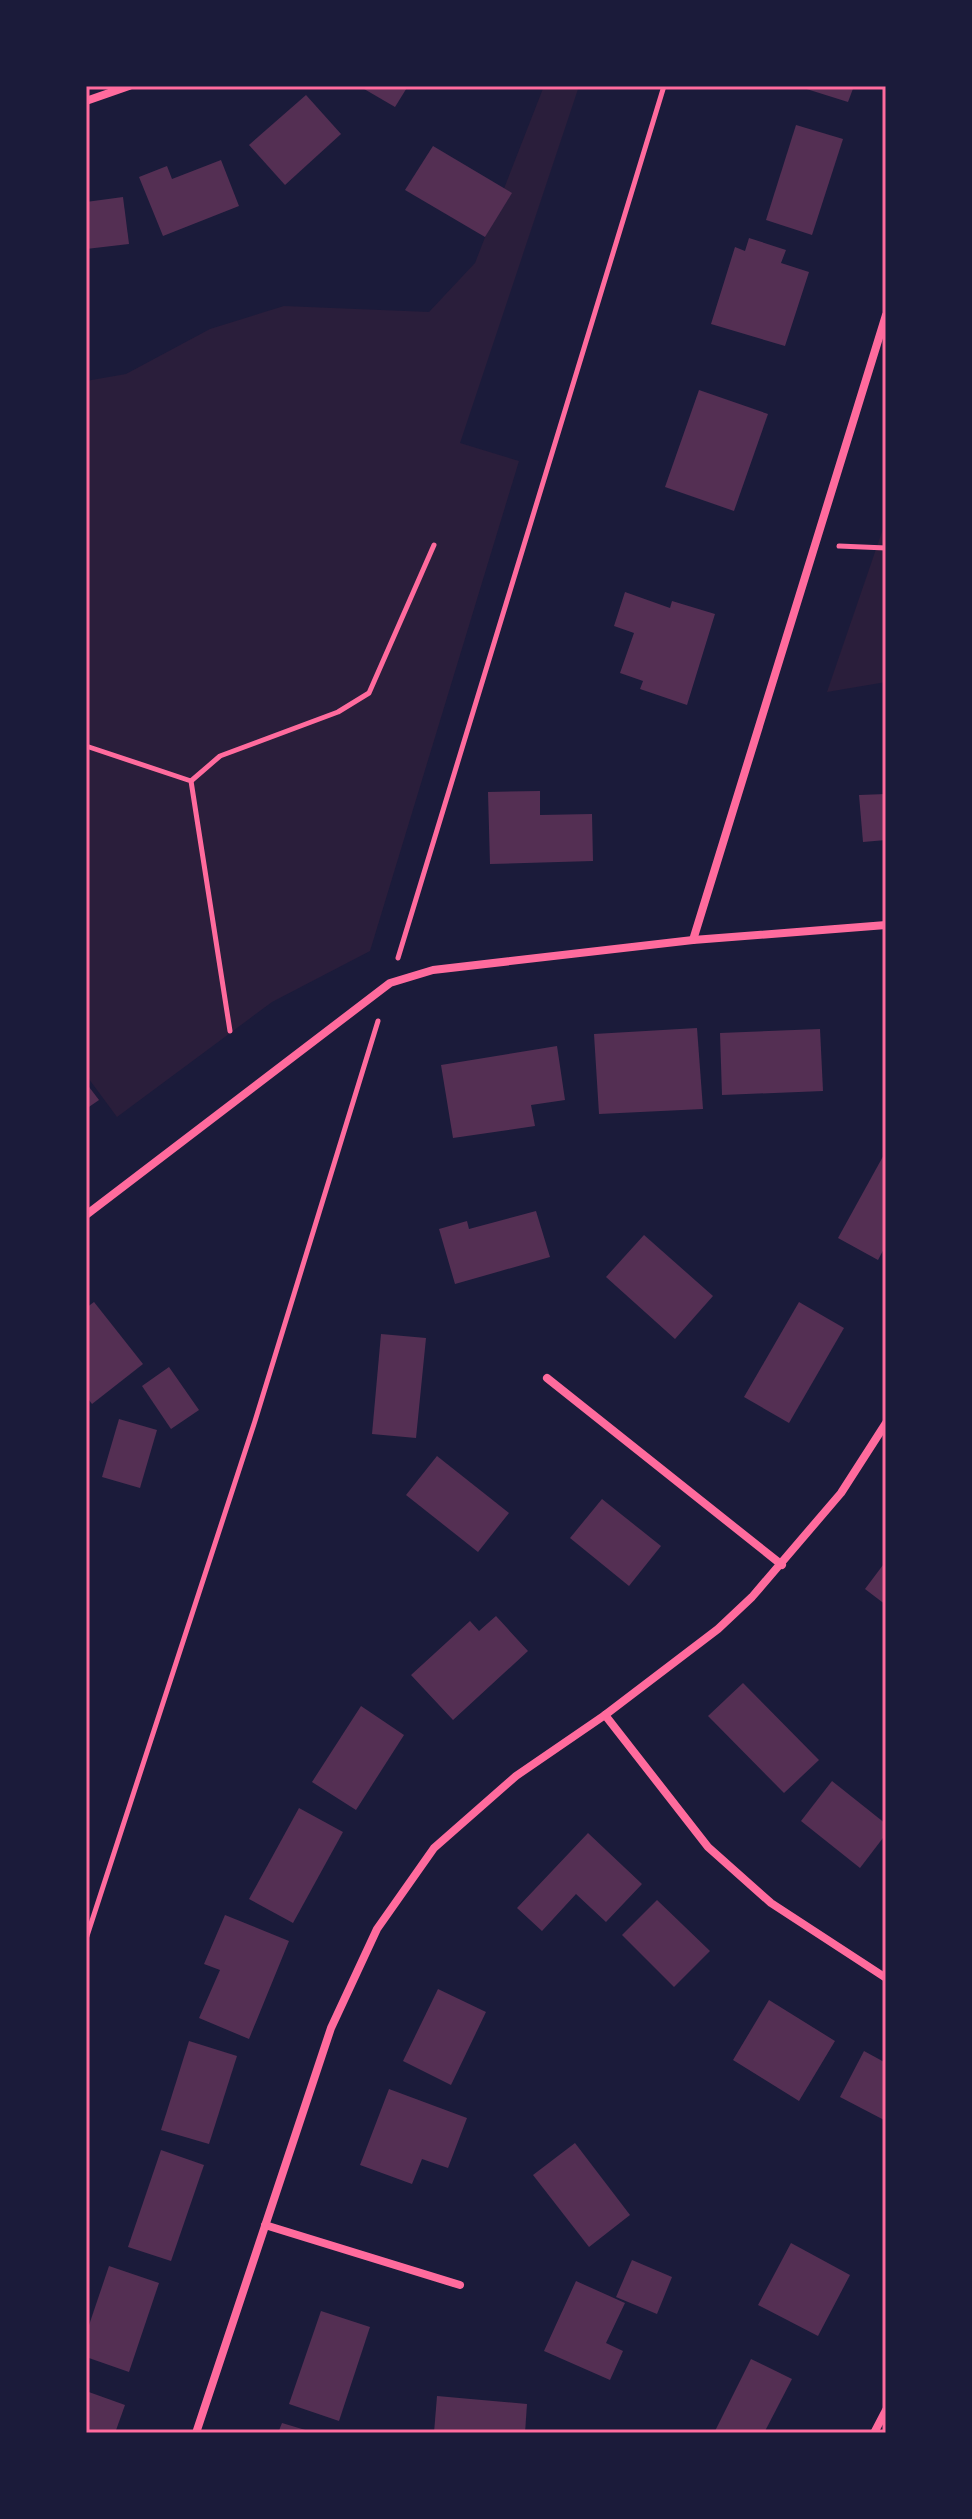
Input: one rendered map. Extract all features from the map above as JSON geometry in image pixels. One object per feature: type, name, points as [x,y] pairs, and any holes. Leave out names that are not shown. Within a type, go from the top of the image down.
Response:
[{"type":"street","points":[[86,101],[129,86]]},
{"type":"street","points":[[693,940],[886,315]]},
{"type":"street","points":[[86,1215],[390,983],[433,970],[693,940],[886,925]]},
{"type":"street","points":[[547,1378],[782,1565]]},
{"type":"street","points":[[196,2433],[331,2028],[377,1929],[434,1848],[516,1776],[605,1715],[718,1629],[782,1565],[841,1493],[886,1423]]},
{"type":"street","points":[[605,1715],[708,1847],[771,1903],[886,1978]]},
{"type":"street","points":[[265,2225],[460,2285]]},
{"type":"street","points":[[874,2433],[886,2410]]},
{"type":"path","points":[[815,543],[886,548]]},
{"type":"path","points":[[191,781],[220,756],[338,712],[369,693],[434,545]]},
{"type":"path","points":[[86,746],[191,781]]},
{"type":"path","points":[[191,781],[230,1031]]},
{"type":"shaded area","points":[[544,86],[579,86],[460,443],[519,461],[370,951],[272,1002],[117,1117],[86,1075],[86,381],[126,374],[210,329],[284,306],[429,312],[475,263]]},
{"type":"shaded area","points":[[886,520],[886,682],[827,692]]},
{"type":"building","points":[[359,86],[408,86],[395,107]]},
{"type":"building","points":[[797,86],[854,86],[848,102]]},
{"type":"building","points":[[306,95],[341,134],[285,185],[249,145]]},
{"type":"building","points":[[796,125],[843,139],[812,235],[766,220]]},
{"type":"building","points":[[433,146],[512,193],[485,237],[405,190]]},
{"type":"building","points":[[221,160],[239,206],[163,236],[139,177],[167,166],[172,179]]},
{"type":"building","points":[[123,197],[129,244],[86,249],[86,202]]},
{"type":"building","points":[[749,238],[786,250],[781,263],[809,272],[785,346],[711,324],[735,247],[745,251]]},
{"type":"building","points":[[699,390],[768,414],[734,511],[665,487]]},
{"type":"building","points":[[625,592],[670,608],[672,601],[715,614],[687,705],[640,689],[643,681],[620,673],[634,633],[614,626]]},
{"type":"building","points":[[540,791],[540,815],[592,814],[593,861],[490,864],[488,792]]},
{"type":"building","points":[[886,794],[886,840],[863,842],[859,795]]},
{"type":"building","points":[[697,1028],[703,1109],[599,1114],[594,1034]]},
{"type":"building","points":[[820,1029],[823,1091],[722,1095],[720,1033]]},
{"type":"building","points":[[557,1046],[565,1100],[531,1105],[535,1126],[453,1138],[441,1065]]},
{"type":"building","points":[[86,1083],[99,1100],[86,1109]]},
{"type":"building","points":[[886,1151],[886,1245],[878,1260],[838,1238]]},
{"type":"building","points":[[536,1211],[550,1257],[455,1284],[439,1229],[467,1221],[469,1229]]},
{"type":"building","points":[[644,1235],[713,1296],[675,1339],[606,1277]]},
{"type":"building","points":[[94,1302],[143,1364],[92,1404],[86,1396],[86,1308]]},
{"type":"building","points":[[799,1302],[844,1328],[789,1423],[744,1397]]},
{"type":"building","points":[[381,1334],[426,1338],[416,1438],[372,1434]]},
{"type":"building","points":[[169,1367],[199,1410],[171,1429],[142,1386]]},
{"type":"building","points":[[119,1419],[157,1430],[140,1488],[102,1477]]},
{"type":"building","points":[[437,1456],[509,1513],[478,1552],[406,1495]]},
{"type":"building","points":[[602,1499],[661,1546],[629,1586],[570,1538]]},
{"type":"building","points":[[886,1561],[886,1605],[865,1589]]},
{"type":"building","points":[[496,1616],[528,1651],[453,1720],[411,1675],[470,1621],[479,1631]]},
{"type":"building","points":[[743,1683],[819,1760],[784,1793],[708,1716]]},
{"type":"building","points":[[361,1706],[404,1735],[356,1810],[312,1782]]},
{"type":"building","points":[[832,1781],[886,1824],[886,1834],[860,1868],[801,1821]]},
{"type":"building","points":[[299,1808],[343,1832],[293,1923],[249,1899]]},
{"type":"building","points":[[588,1833],[642,1884],[606,1922],[576,1894],[542,1931],[517,1908]]},
{"type":"building","points":[[657,1900],[710,1951],[674,1987],[622,1935]]},
{"type":"building","points":[[225,1915],[289,1941],[249,2039],[199,2018],[220,1970],[204,1964]]},
{"type":"building","points":[[438,1989],[486,2012],[451,2085],[403,2061]]},
{"type":"building","points":[[769,2000],[835,2041],[799,2101],[733,2060]]},
{"type":"building","points":[[189,2041],[237,2056],[209,2144],[161,2130]]},
{"type":"building","points":[[864,2051],[886,2063],[886,2121],[840,2097]]},
{"type":"building","points":[[389,2089],[467,2118],[448,2168],[422,2159],[412,2184],[360,2165]]},
{"type":"building","points":[[575,2143],[630,2215],[589,2247],[533,2175]]},
{"type":"building","points":[[161,2150],[204,2165],[171,2261],[128,2247]]},
{"type":"building","points":[[791,2243],[850,2275],[818,2336],[758,2305]]},
{"type":"building","points":[[632,2260],[672,2277],[657,2314],[616,2297]]},
{"type":"building","points":[[109,2266],[159,2283],[129,2372],[86,2357],[86,2334]]},
{"type":"building","points":[[576,2281],[625,2303],[606,2343],[623,2351],[610,2380],[544,2351]]},
{"type":"building","points":[[321,2311],[370,2327],[339,2421],[289,2404]]},
{"type":"building","points":[[751,2359],[792,2379],[764,2433],[714,2433]]},
{"type":"building","points":[[86,2391],[125,2405],[115,2433],[86,2433]]},
{"type":"building","points":[[437,2396],[527,2404],[525,2433],[434,2433]]},
{"type":"building","points":[[282,2423],[312,2432],[312,2433],[278,2433]]}]
